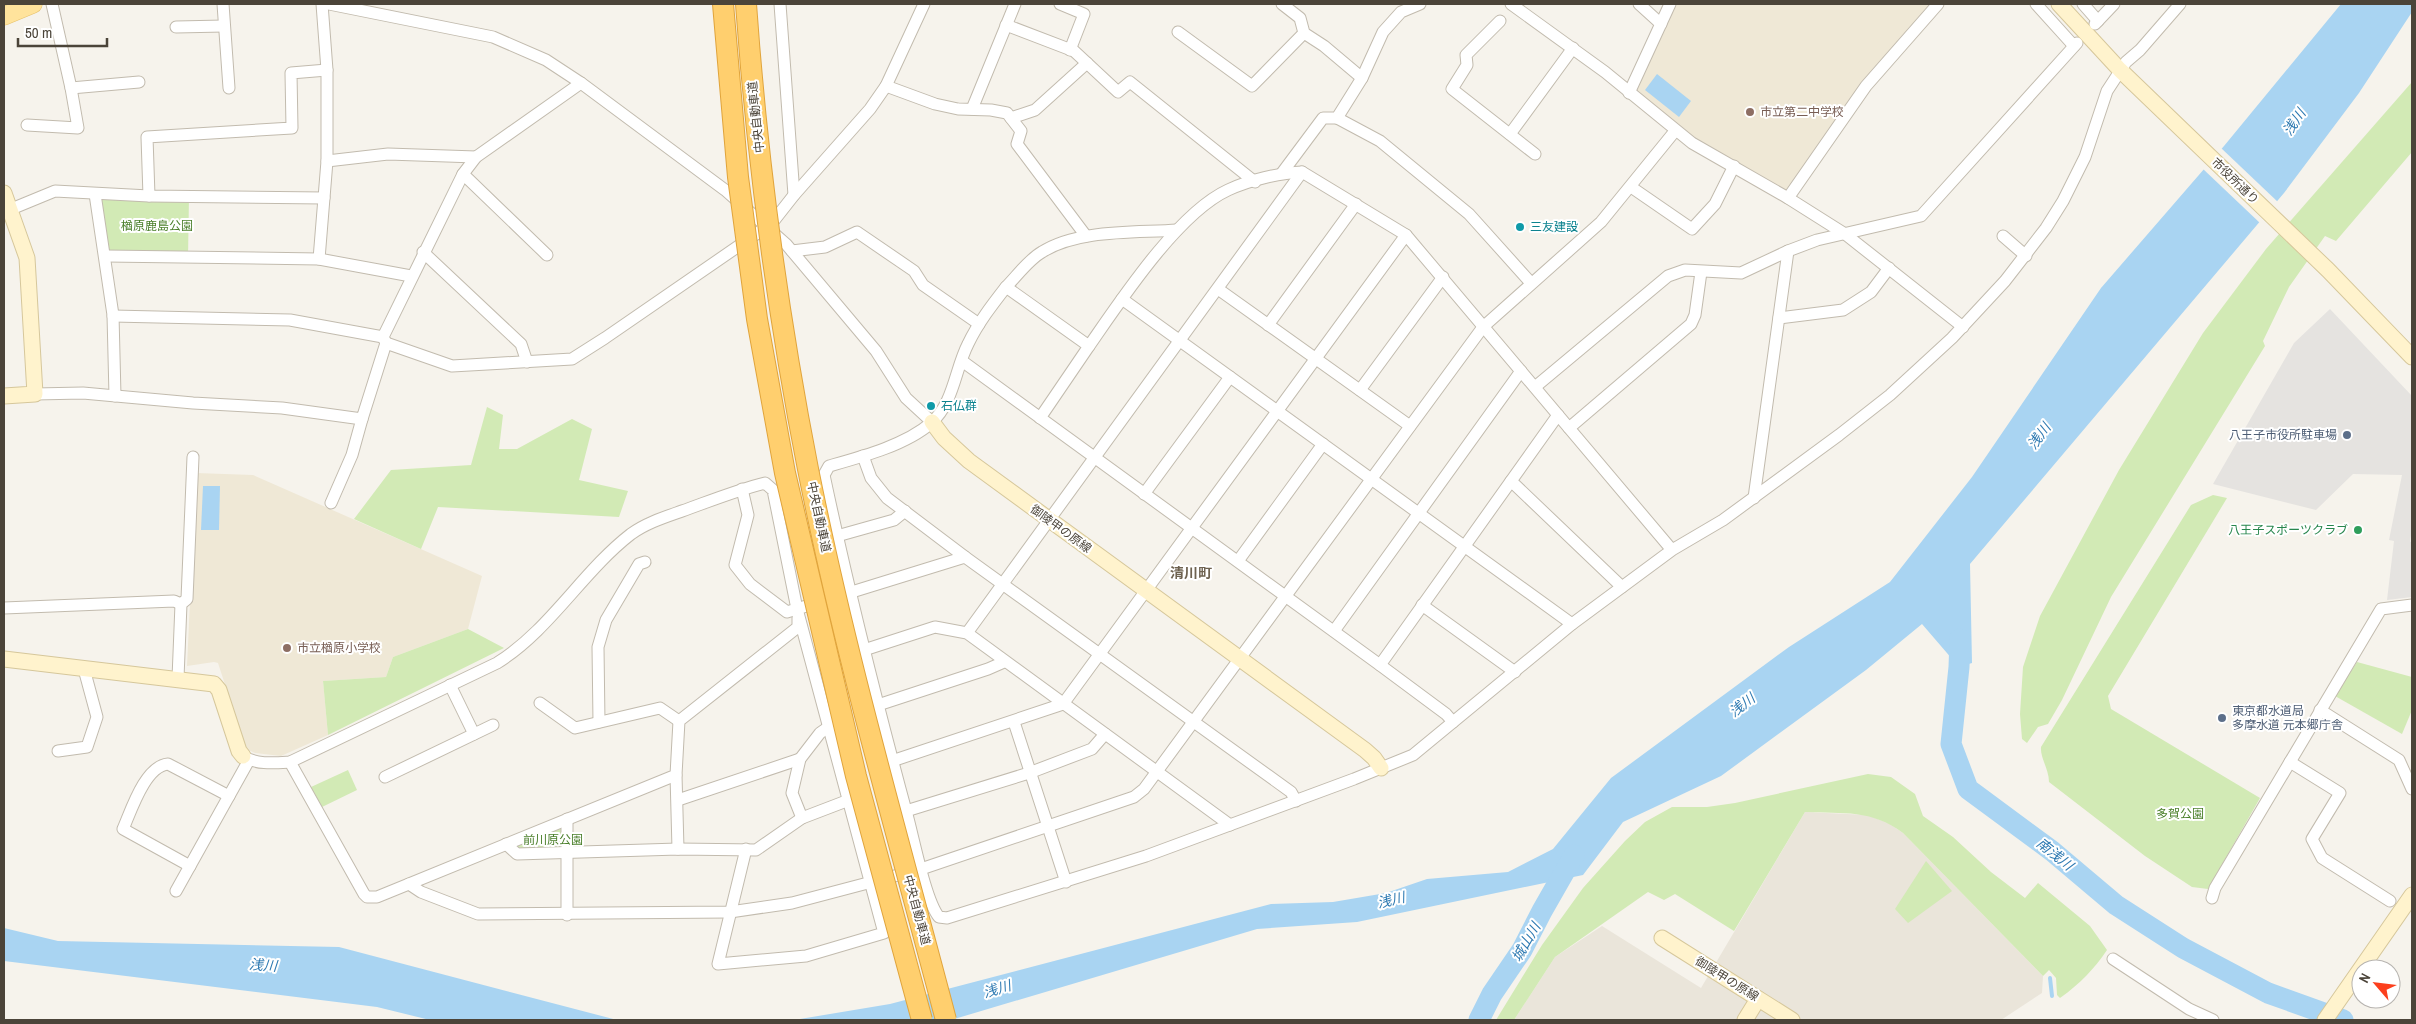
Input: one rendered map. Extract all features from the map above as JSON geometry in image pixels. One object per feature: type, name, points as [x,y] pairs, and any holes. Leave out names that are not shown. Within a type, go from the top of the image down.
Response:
[{"type":"highway","name":"中央自動車道","points":[[723,4],[738,177],[757,319],[785,473],[856,776],[922,1020]]},
{"type":"highway","name":"中央自動車道","points":[[746,4],[751,71],[781,316],[808,468],[876,762],[946,1020]]},
{"type":"main road","points":[[4,16],[33,4]]},
{"type":"street","points":[[27,125],[78,128],[72,88],[52,4]]},
{"type":"street","points":[[223,4],[229,88]]},
{"type":"street","points":[[319,258],[327,161],[326,70],[322,4]]},
{"type":"street","name":"御陵甲の原線","points":[[329,4],[493,37],[546,60],[581,83],[717,184],[789,248],[876,351],[906,398],[969,461],[1365,750],[1374,758],[1380,768]]},
{"type":"street","points":[[780,4],[794,195]]},
{"type":"street","points":[[113,316],[290,320],[385,340],[452,366],[572,359],[767,227],[870,109],[886,86],[924,4]]},
{"type":"street","points":[[972,110],[1015,4]]},
{"type":"street","points":[[1060,4],[1084,14],[1070,50]]},
{"type":"street","points":[[1282,4],[1300,18],[1304,33],[1324,46],[1362,78]]},
{"type":"street","points":[[1337,118],[1362,78],[1383,32],[1401,12],[1420,4]]},
{"type":"street","points":[[1511,4],[1573,48],[1692,143],[1788,198],[1845,234],[1963,327]]},
{"type":"street","points":[[1639,4],[1660,24]]},
{"type":"street","points":[[1629,93],[1670,4]]},
{"type":"street","points":[[1788,198],[1866,86],[1938,4]]},
{"type":"street","points":[[1534,387],[1668,276],[1685,270],[1741,273],[1788,251],[1845,234],[1921,216],[2076,44],[2036,4]]},
{"type":"street","name":"市役所通り","points":[[2059,4],[2123,72],[2328,270],[2412,358]]},
{"type":"street","points":[[2083,4],[2097,23],[2114,4]]},
{"type":"street","points":[[1177,230],[1086,236],[1056,244],[1040,253],[1006,287],[979,324],[966,346],[951,392],[932,422],[917,433],[863,456],[829,466],[824,475],[850,593],[892,761],[935,913],[942,918],[1066,882],[1296,801],[1413,755],[1572,624],[1672,550],[1723,520],[1754,498],[1890,395],[1963,327],[2026,256],[2056,214],[2090,146],[2103,100],[2123,72],[2126,62],[2140,50],[2180,4]]},
{"type":"street","points":[[1500,21],[1466,55],[1467,65],[1452,90],[1535,154]]},
{"type":"street","points":[[1006,25],[1070,50],[1118,92],[1130,82],[1254,182]]},
{"type":"street","points":[[176,27],[224,26]]},
{"type":"street","points":[[1178,32],[1252,86],[1304,33]]},
{"type":"street","points":[[1510,134],[1573,48]]},
{"type":"street","points":[[1012,118],[1035,110],[1087,63]]},
{"type":"street","points":[[149,196],[147,137],[292,128],[291,72],[326,70]]},
{"type":"street","points":[[72,88],[139,82]]},
{"type":"street","points":[[331,503],[352,455],[385,340],[411,276],[463,174],[476,157],[581,83]]},
{"type":"street","points":[[886,86],[935,104],[1007,113],[1021,131],[1017,144],[1086,236]]},
{"type":"street","points":[[1282,173],[1323,118],[1337,118],[1380,141],[1469,214],[1531,284]]},
{"type":"street","points":[[409,884],[421,892],[478,914],[730,912],[792,903],[921,869],[1134,797],[1144,789],[1158,772],[1196,721],[1240,658],[1483,327],[1601,222],[1675,130]]},
{"type":"street","points":[[327,161],[388,154],[476,157]]},
{"type":"street","points":[[1631,187],[1692,229],[1715,204],[1734,166]]},
{"type":"street","points":[[967,633],[1302,172]]},
{"type":"street","points":[[1040,418],[1122,299],[1186,219],[1228,190],[1282,173],[1302,172],[1406,235],[1672,550]]},
{"type":"street","points":[[463,174],[547,255]]},
{"type":"street","points":[[7,211],[55,191],[149,196],[324,198]]},
{"type":"street","points":[[4,194],[7,211],[28,258],[35,394]]},
{"type":"street","points":[[95,194],[106,256],[113,316],[115,396]]},
{"type":"street","points":[[1268,324],[1356,204]]},
{"type":"street","points":[[789,248],[825,247],[858,232],[914,271],[923,285],[979,324]]},
{"type":"street","points":[[892,761],[1014,722],[1063,704],[1406,235]]},
{"type":"street","points":[[2003,236],[2026,256]]},
{"type":"street","points":[[1754,498],[1788,251]]},
{"type":"street","points":[[423,252],[521,344],[527,362]]},
{"type":"street","points":[[106,256],[319,258],[411,276]]},
{"type":"street","points":[[1779,318],[1843,310],[1871,292],[1889,268]]},
{"type":"street","points":[[1569,428],[1691,324],[1695,315],[1701,272]]},
{"type":"street","points":[[1360,390],[1443,277]]},
{"type":"street","points":[[1006,287],[1089,346]]},
{"type":"street","points":[[1218,289],[1410,426]]},
{"type":"street","points":[[1122,299],[1572,624]]},
{"type":"street","points":[[962,361],[1334,631],[1446,714],[1453,722]]},
{"type":"street","points":[[1334,631],[1520,371]]},
{"type":"street","points":[[1144,494],[1230,377]]},
{"type":"street","points":[[4,396],[83,393],[193,404],[282,408],[362,420]]},
{"type":"street","points":[[1380,665],[1558,415]]},
{"type":"street","points":[[1238,561],[1323,444]]},
{"type":"street","points":[[863,456],[871,478],[887,498],[965,557],[1196,721],[1291,792],[1296,801]]},
{"type":"street","points":[[178,678],[181,604],[187,599],[193,457]]},
{"type":"street","points":[[772,490],[824,475]]},
{"type":"street","points":[[1511,481],[1622,587]]},
{"type":"street","points":[[4,659],[178,678],[214,684],[219,690],[240,751],[246,758],[273,763],[290,762],[450,685],[513,652],[632,533],[650,523],[742,489],[765,483],[772,490],[797,609],[830,726],[884,933],[806,956],[718,964],[746,849]]},
{"type":"street","points":[[742,489],[748,516],[736,565],[750,584],[787,612],[965,557]]},
{"type":"street","points":[[837,536],[894,520],[905,511]]},
{"type":"street","points":[[599,722],[598,647],[606,620],[639,564],[645,562]]},
{"type":"street","points":[[4,608],[174,601],[181,604]]},
{"type":"street","points":[[2212,898],[2215,888],[2381,608],[2393,603],[2412,605]]},
{"type":"street","points":[[1422,605],[1515,672]]},
{"type":"street","points":[[678,849],[676,775],[680,720],[798,627],[797,609]]},
{"type":"street","points":[[864,650],[935,627],[967,633],[1004,662],[1230,825]]},
{"type":"street","points":[[878,705],[1004,662]]},
{"type":"street","points":[[58,751],[87,747],[97,717],[84,669]]},
{"type":"street","points":[[450,685],[474,734]]},
{"type":"street","points":[[540,703],[575,728],[660,708],[680,720]]},
{"type":"street","points":[[2320,710],[2399,760],[2412,789]]},
{"type":"street","points":[[1014,722],[1046,827],[1066,882]]},
{"type":"street","points":[[385,777],[412,771],[474,734],[493,725]]},
{"type":"street","points":[[802,818],[792,793],[800,759],[820,733],[830,726]]},
{"type":"street","points":[[906,811],[1029,773],[1092,749],[1105,734]]},
{"type":"street","points":[[176,891],[229,796],[246,758]]},
{"type":"street","points":[[678,800],[800,759]]},
{"type":"street","points":[[290,762],[367,897],[377,897],[676,775]]},
{"type":"street","points":[[2290,762],[2340,793],[2312,839],[2322,858],[2390,901]]},
{"type":"street","points":[[190,866],[123,830],[144,782],[162,764],[168,764],[229,796]]},
{"type":"street","points":[[506,844],[517,854],[678,849],[756,850],[802,818],[849,800]]},
{"type":"street","points":[[566,914],[567,819]]},
{"type":"street","points":[[2325,1020],[2412,895]]},
{"type":"street","name":"御陵甲の原線","points":[[1662,938],[1792,1020]]},
{"type":"street","points":[[2113,958],[2203,1018],[2213,1020]]},
{"type":"street","points":[[1745,1020],[1758,999]]},
{"type":"shaded area","name":"市立第二中学校","points":[[1670,4],[1938,4],[1866,86],[1788,198],[1734,166],[1629,93]]},
{"type":"shaded area","name":"八王子市役所駐車場","points":[[2330,309],[2412,396],[2412,528],[2410,542],[2412,541],[2412,597],[2387,600],[2394,541],[2389,540],[2402,475],[2353,474],[2316,510],[2213,484],[2294,343]]},
{"type":"shaded area","points":[[196,473],[253,475],[482,576],[468,629],[393,657],[386,677],[323,681],[328,735],[281,756],[255,753],[246,749],[218,663],[187,666]]},
{"type":"shaded area","points":[[1805,812],[1868,815],[1890,824],[1903,833],[2043,976],[2042,993],[2001,1020],[1514,1020],[1555,957],[1602,926],[1701,988]]},
{"type":"green space","points":[[2412,82],[2412,152],[2336,241],[2325,236],[2289,287],[2263,341],[2265,346],[2111,597],[2062,700],[2048,724],[2038,727],[2027,743],[2022,739],[2020,714],[2023,667],[2040,616],[2119,470],[2203,333],[2266,249]]},
{"type":"green space","name":"楢原鹿島公園","points":[[95,194],[189,196],[188,258],[106,256]]},
{"type":"green space","points":[[487,407],[503,415],[499,449],[517,449],[572,419],[592,429],[579,480],[628,491],[619,517],[438,507],[421,549],[354,519],[391,470],[471,465]]},
{"type":"green space","name":"多賀公園","points":[[2213,495],[2227,498],[2108,696],[2111,709],[2260,798],[2208,889],[2192,887],[2145,856],[2049,782],[2041,747],[2191,505]]},
{"type":"green space","points":[[468,629],[504,648],[328,735],[323,681],[386,677],[393,657]]},
{"type":"green space","points":[[2357,662],[2412,677],[2412,710],[2402,734],[2335,696]]},
{"type":"green space","points":[[348,770],[357,790],[322,807],[311,787]]},
{"type":"green space","points":[[1868,774],[1891,777],[1915,794],[1923,816],[1953,837],[1991,872],[2025,898],[2038,883],[2090,926],[2107,950],[2092,970],[2060,998],[2057,995],[2056,978],[2049,970],[2043,976],[1903,833],[1891,825],[1868,816],[1845,813],[1805,812],[1734,931],[1675,894],[1664,900],[1648,892],[1555,957],[1514,1020],[1496,1020],[1542,945],[1583,888],[1625,841],[1645,822],[1672,807],[1707,807],[1735,803]]},
{"type":"green space","name":"前川原公園","points":[[567,819],[568,853],[517,854],[506,844]]},
{"type":"green space","points":[[1926,861],[1952,891],[1908,923],[1895,909]]},
{"type":"water","name":"浅川","points":[[2341,4],[2412,4],[2412,12],[2359,93],[2284,193],[1970,564],[1972,663],[1959,667],[1922,624],[1866,670],[1721,776],[1623,822],[1583,875],[1357,922],[1257,929],[951,1020],[794,1020],[890,1004],[1271,904],[1333,902],[1386,893],[1427,879],[1508,872],[1553,849],[1611,778],[1789,647],[1890,582],[1972,477],[2101,288],[2224,146]]},
{"type":"water","points":[[1657,74],[1691,101],[1679,117],[1645,90]]},
{"type":"water","points":[[203,486],[220,486],[219,530],[201,530]]},
{"type":"water","name":"浅川","points":[[4,928],[58,941],[339,947],[617,1020],[430,1020],[377,1007],[4,961]]},
{"type":"pier","points":[[2220,147],[2279,203],[2261,224],[2202,168]]},
{"type":"waterway","name":"南浅川","points":[[1960,639],[1951,744],[1968,789],[2052,851],[2116,905],[2183,948],[2268,993],[2343,1020]]},
{"type":"waterway","name":"城山川","points":[[1479,1020],[1492,994],[1522,950],[1574,855]]},
{"type":"waterway","points":[[2050,978],[2052,996]]},
{"type":"place","name":"市立第二中学校","points":[[1750,112]]},
{"type":"place","name":"三友建設","points":[[1520,227]]},
{"type":"place","name":"石仏群","points":[[931,406]]},
{"type":"place","name":"八王子市役所駐車場","points":[[2347,435]]},
{"type":"place","name":"八王子スポーツクラブ","points":[[2358,530]]},
{"type":"place","name":"市立楢原小学校","points":[[287,648]]},
{"type":"place","name":"東京都水道局 多摩水道 元本郷庁舎","points":[[2222,718]]},
{"type":"district","name":"清川町","points":[[1191,573]]}]
